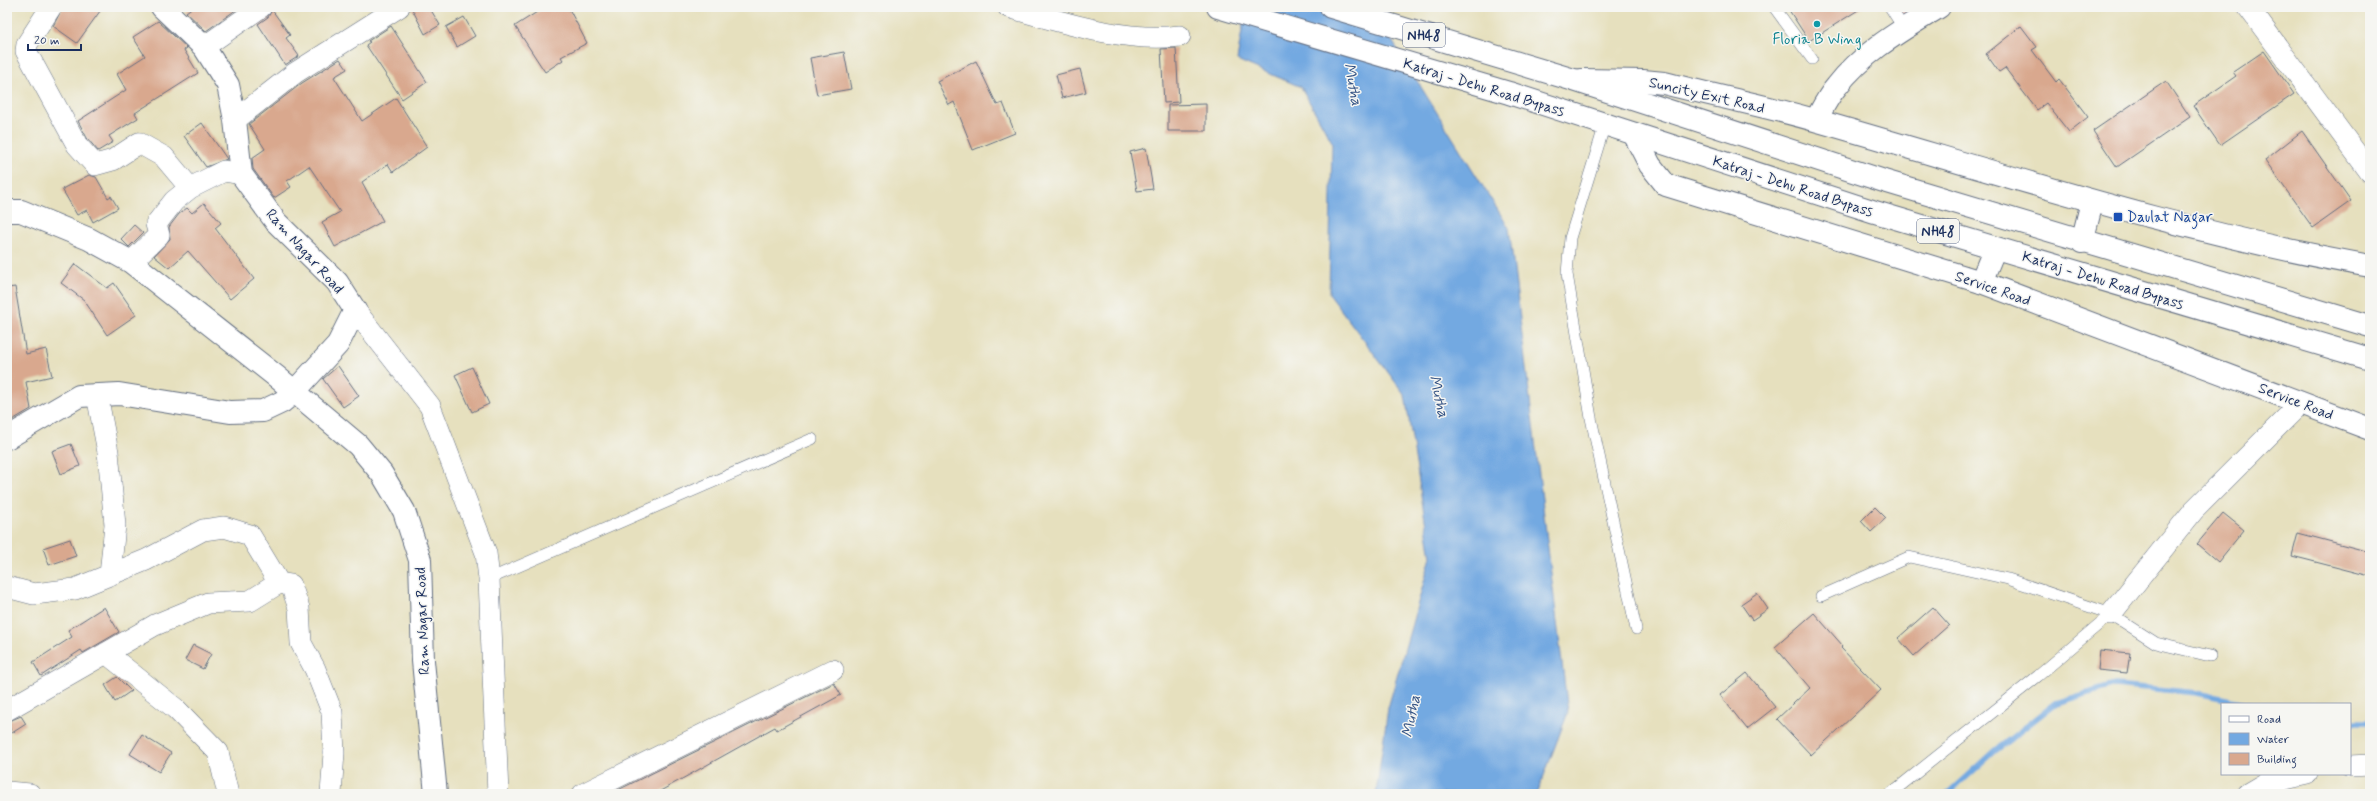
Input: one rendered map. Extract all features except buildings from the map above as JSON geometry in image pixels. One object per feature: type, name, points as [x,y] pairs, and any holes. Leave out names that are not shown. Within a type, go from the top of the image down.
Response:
[{"type":"main road","points":[[162,7],[204,47],[228,85],[236,120],[241,174]]},
{"type":"main road","name":"Katraj - Dehu Road Bypass","points":[[1218,7],[1509,93],[1875,212],[2370,359]]},
{"type":"main road","name":"Katraj - Dehu Road Bypass","points":[[1332,7],[1574,80],[1884,181],[2082,242],[2370,326]]},
{"type":"main road","points":[[1939,7],[1904,29],[1854,66],[1836,87],[1816,120],[2092,202],[2300,254],[2370,266]]},
{"type":"main road","name":"Suncity Exit Road","points":[[1574,80],[1643,81],[1664,84],[1816,120]]},
{"type":"main road","name":"Service Road","points":[[1634,134],[1650,164],[1666,185],[1981,282],[2370,429]]},
{"type":"main road","name":"Ram Nagar Road","points":[[241,174],[276,222],[337,282],[355,310]]},
{"type":"main road","points":[[2082,242],[2092,202]]},
{"type":"main road","name":"Ram Nagar Road","points":[[7,212],[21,211],[89,239],[131,262],[358,445],[382,474],[404,511],[420,560],[422,661],[436,794]]},
{"type":"main road","points":[[1981,282],[1995,248]]},
{"type":"main road","points":[[7,438],[79,396],[119,394],[230,412],[264,411],[282,402],[294,392],[338,344],[355,310]]},
{"type":"street","points":[[51,7],[28,44],[26,51],[77,145],[85,156],[95,165],[113,160],[139,144],[164,157],[190,188]]},
{"type":"street","points":[[204,47],[261,7]]},
{"type":"street","points":[[236,120],[294,73],[399,7]]},
{"type":"street","points":[[1008,7],[1081,28],[1161,39],[1180,36]]},
{"type":"street","points":[[2248,7],[2370,172]]},
{"type":"street","points":[[131,262],[159,235],[156,224],[174,201],[190,188],[224,171],[241,174]]},
{"type":"street","points":[[355,310],[430,406],[486,553],[489,578],[498,794]]},
{"type":"street","points":[[97,395],[108,452],[115,525],[110,575]]},
{"type":"street","points":[[2111,614],[2194,510],[2301,403]]},
{"type":"street","points":[[7,587],[34,594],[75,589],[146,560],[203,530],[224,527],[250,535],[278,583]]},
{"type":"street","points":[[7,710],[155,625],[208,603],[250,600],[278,583],[291,585],[299,608],[301,643],[315,669],[332,712],[334,754],[331,794]]},
{"type":"street","points":[[106,653],[176,709],[218,752],[228,794]]},
{"type":"street","points":[[583,794],[833,670]]},
{"type":"street","points":[[2351,766],[2370,765]]},
{"type":"street","points":[[2247,794],[2264,784],[2303,775]]},
{"type":"street","points":[[7,792],[30,794]]},
{"type":"lane","points":[[1774,7],[1812,59]]},
{"type":"lane","points":[[1890,7],[1904,29]]},
{"type":"lane","points":[[1604,124],[1570,238],[1567,274],[1591,418],[1636,629]]},
{"type":"lane","points":[[489,578],[812,439]]},
{"type":"lane","points":[[1821,596],[1909,557],[2008,578],[2111,614],[2156,643],[2210,656]]},
{"type":"lane","points":[[1890,794],[2038,676],[2111,614]]},
{"type":"shaded area","points":[[1896,7],[1930,7],[1906,21]]},
{"type":"water","name":"Mutha","points":[[1246,7],[1371,7],[1509,228],[1568,712],[1537,794],[1376,794],[1388,708],[1431,557],[1405,395],[1329,294],[1332,142],[1301,87],[1237,60]]},
{"type":"waterway","points":[[1948,794],[1995,751],[2056,703],[2115,685],[2197,693],[2245,703]]},
{"type":"waterway","points":[[2351,722],[2370,722]]},
{"type":"place","name":"Floria B Wing","points":[[1817,24]]},
{"type":"place","name":"Daulat Nagar","points":[[2118,217]]}]
